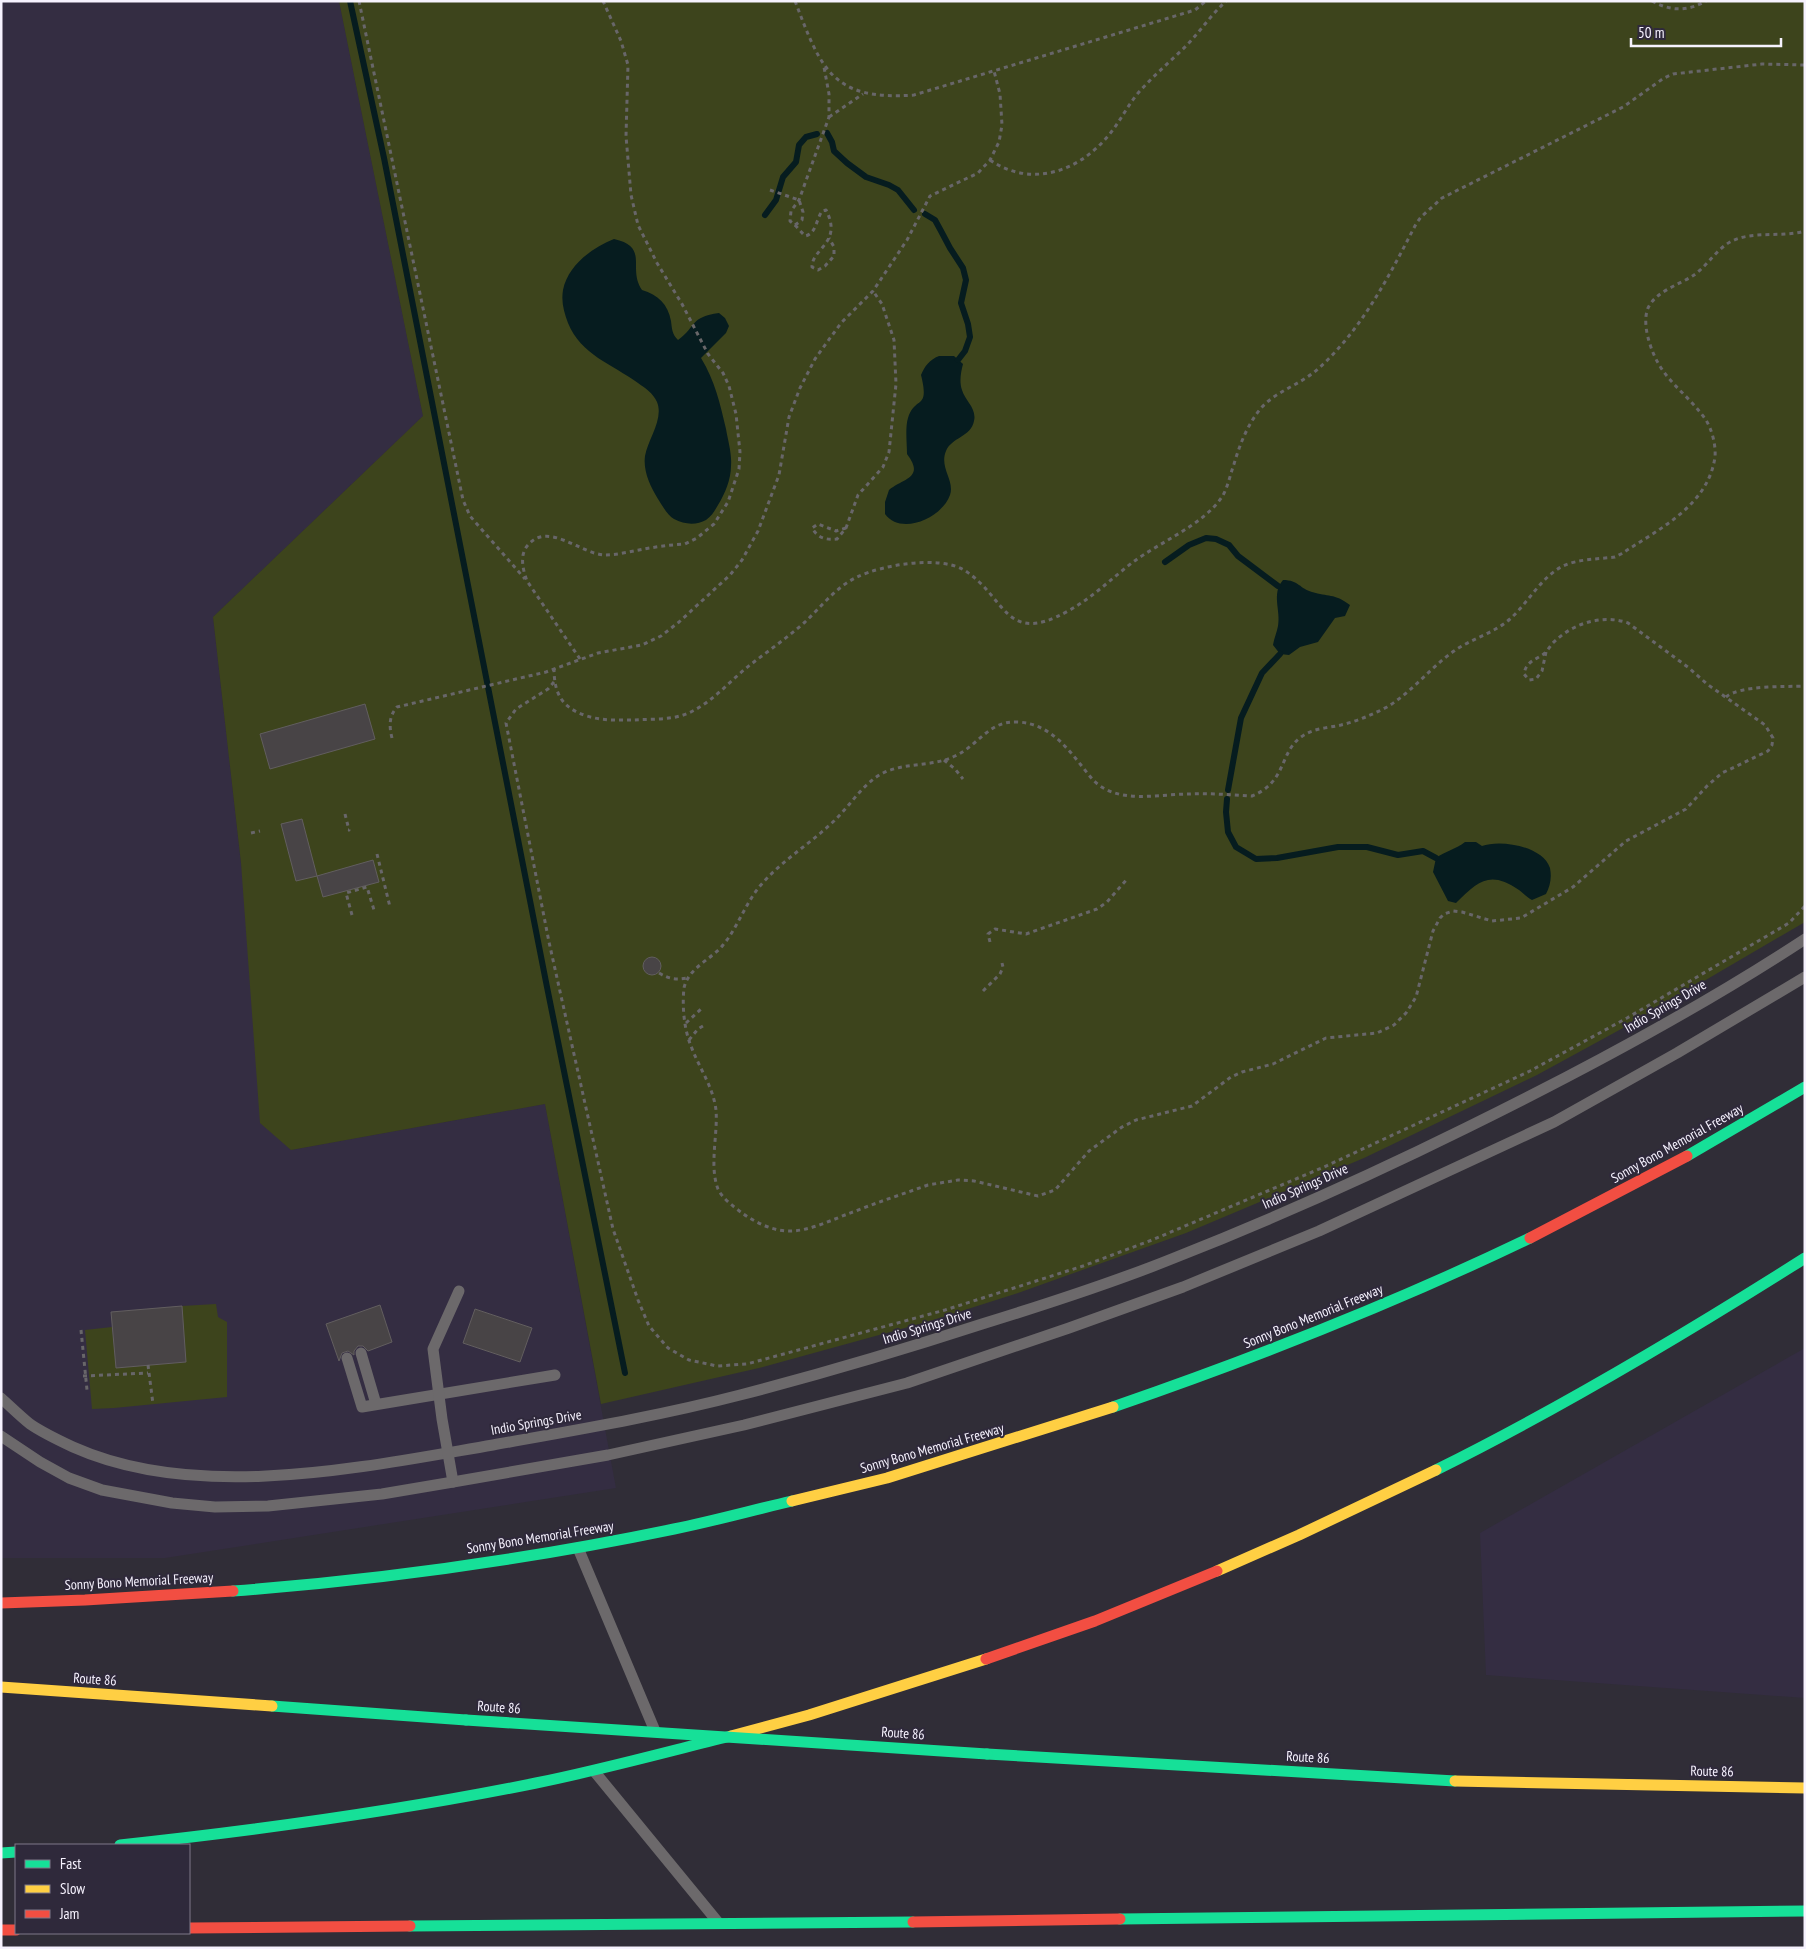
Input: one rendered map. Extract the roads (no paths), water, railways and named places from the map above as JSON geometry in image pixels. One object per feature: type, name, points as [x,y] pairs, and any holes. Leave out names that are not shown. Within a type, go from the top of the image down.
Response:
[{"type":"highway","name":"Sonny Bono Memorial Freeway","points":[[1,1603],[157,1597],[302,1586],[449,1567],[666,1531],[883,1479],[1069,1423],[1188,1382],[1306,1336],[1461,1271],[1617,1194],[1805,1087]]},
{"type":"highway","points":[[129,1844],[337,1818],[516,1787],[592,1770],[797,1719],[976,1662],[1119,1612],[1234,1564],[1348,1513],[1494,1441],[1623,1370],[1756,1290],[1805,1258]]},
{"type":"highway","name":"Route 86","points":[[1,1688],[987,1754],[1476,1782],[1805,1788]]},
{"type":"highway","points":[[1,1853],[15,1852]]},
{"type":"highway","points":[[190,1928],[720,1924],[1805,1911]]},
{"type":"highway","points":[[1,1930],[15,1930]]},
{"type":"lane","name":"Indio Springs Drive","points":[[1,1398],[32,1425],[81,1450],[111,1461],[176,1473],[216,1476],[267,1476],[378,1464],[602,1426],[737,1396],[900,1350],[1059,1300],[1173,1259],[1396,1162],[1542,1091],[1662,1027],[1805,939]]},
{"type":"lane","points":[[1,1436],[40,1462],[69,1478],[102,1490],[172,1503],[215,1507],[268,1506],[382,1494],[608,1455],[744,1425],[907,1383],[1183,1287],[1319,1231],[1554,1122],[1805,978]]},
{"type":"lane","points":[[453,1482],[433,1349],[459,1291]]},
{"type":"lane","points":[[361,1353],[376,1404]]},
{"type":"lane","points":[[347,1358],[362,1406],[556,1375]]},
{"type":"lane","points":[[577,1546],[664,1752]]},
{"type":"lane","points":[[592,1770],[720,1924]]},
{"type":"waterway","points":[[350,1],[384,158],[625,1373]]},
{"type":"waterway","points":[[827,133],[834,151],[847,163],[866,177],[898,190],[914,210]]},
{"type":"waterway","points":[[765,215],[776,200],[783,177],[796,162],[799,145],[806,137],[817,134]]},
{"type":"waterway","points":[[925,214],[935,220],[963,268],[966,280],[961,303],[970,337],[965,351],[958,360]]},
{"type":"waterway","points":[[1165,562],[1189,545],[1206,538],[1216,539],[1229,545],[1238,556],[1278,586]]},
{"type":"waterway","points":[[1228,790],[1241,718],[1262,673],[1280,654]]},
{"type":"waterway","points":[[1227,799],[1228,832],[1236,847],[1256,859],[1277,858],[1338,847],[1367,847],[1398,855],[1423,851],[1436,858]]}]
